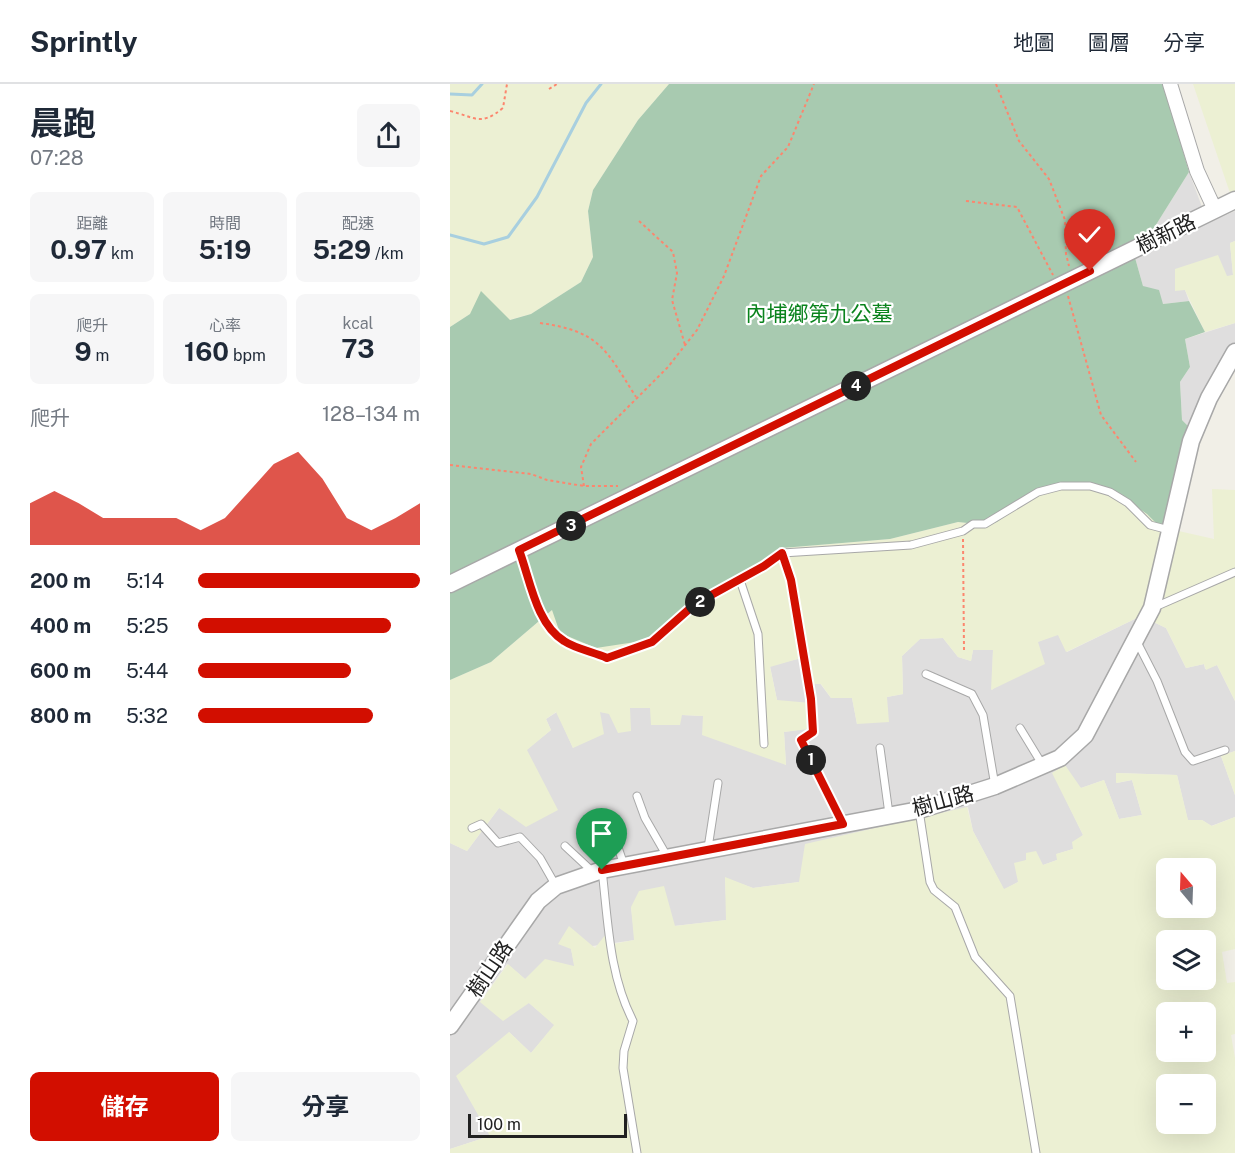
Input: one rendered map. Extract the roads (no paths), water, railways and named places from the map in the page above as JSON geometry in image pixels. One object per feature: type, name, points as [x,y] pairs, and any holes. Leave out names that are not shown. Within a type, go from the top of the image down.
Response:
[{"type":"street","points":[[1170,84],[1197,171],[1215,210]]},
{"type":"street","name":"樹新路","points":[[450,584],[1235,200]]},
{"type":"street","name":"樹山路","points":[[450,1026],[538,902],[556,886],[597,871],[918,810],[995,786],[1044,767],[1060,758],[1085,735],[1152,608],[1191,441],[1209,398],[1235,352]]},
{"type":"lane","points":[[519,550],[538,606],[548,626],[563,641],[607,658],[652,642],[695,604],[740,580],[782,553],[911,545],[963,531],[973,524],[985,524],[1038,492],[1062,486],[1089,486],[1110,492],[1128,503],[1150,525],[1171,530]]},
{"type":"lane","points":[[782,553],[791,580],[811,699],[813,732],[801,740],[843,824]]},
{"type":"lane","points":[[1152,608],[1235,572]]},
{"type":"lane","points":[[740,580],[758,634],[764,744]]},
{"type":"lane","points":[[1136,639],[1157,681],[1185,752],[1193,761],[1225,750]]},
{"type":"lane","points":[[926,674],[972,694],[983,715],[995,786]]},
{"type":"lane","points":[[1020,728],[1044,767]]},
{"type":"lane","points":[[880,748],[889,814]]},
{"type":"lane","points":[[707,850],[718,783]]},
{"type":"lane","points":[[637,796],[645,818],[668,858]]},
{"type":"lane","points":[[918,810],[930,882],[934,890],[955,907],[975,957],[1010,996],[1036,1153]]},
{"type":"lane","points":[[472,828],[482,824],[498,843],[520,837],[540,858],[556,886]]},
{"type":"lane","points":[[611,827],[624,866]]},
{"type":"lane","points":[[565,846],[597,871],[621,998],[633,1021],[624,1051],[623,1068],[637,1153]]},
{"type":"waterway","points":[[450,94],[472,95],[482,84]]},
{"type":"waterway","points":[[450,235],[484,244],[508,237],[537,197],[586,103],[601,84]]},
{"type":"park label","name":"內埔鄉第九公墓","points":[[819,314]]}]
